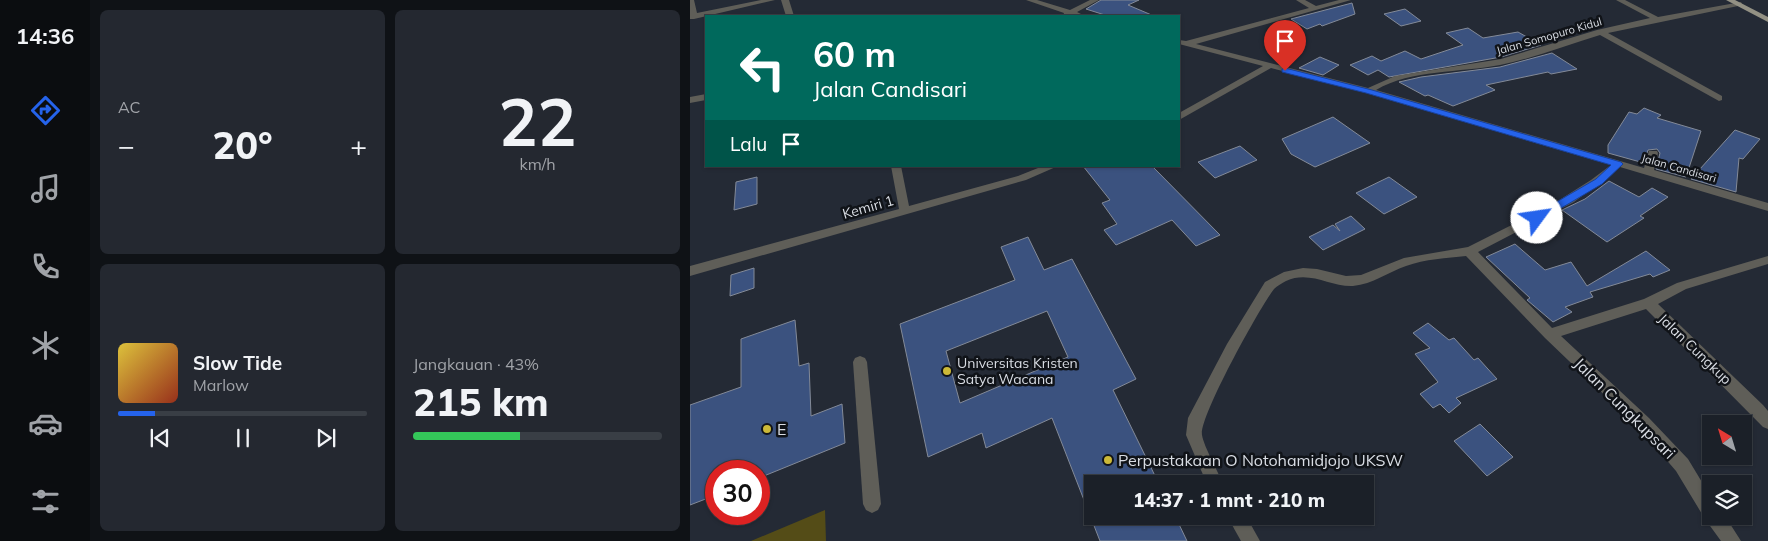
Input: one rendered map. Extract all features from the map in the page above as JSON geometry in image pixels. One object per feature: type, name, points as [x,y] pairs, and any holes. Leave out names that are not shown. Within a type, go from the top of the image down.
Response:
[{"type":"main road","points":[[1734,2],[1768,20]]},
{"type":"street","points":[[690,0],[692,17],[772,0]]},
{"type":"street","points":[[785,0],[790,15]]},
{"type":"street","points":[[1030,0],[1077,15]]},
{"type":"street","points":[[1064,15],[1095,0]]},
{"type":"street","points":[[1300,0],[1316,8]]},
{"type":"street","points":[[1182,43],[1347,0]]},
{"type":"street","points":[[1620,0],[1659,20]]},
{"type":"street","name":"Jalan Somopuro Kidul","points":[[1369,91],[1390,81],[1421,74],[1499,62],[1600,32],[1734,2]]},
{"type":"street","points":[[1600,32],[1719,98]]},
{"type":"street","name":"Jalan Candisari","points":[[1182,43],[1268,67],[1369,91],[1768,207]]},
{"type":"street","points":[[1180,116],[1268,67]]},
{"type":"street","points":[[690,100],[705,97]]},
{"type":"street","points":[[1648,172],[1653,153]]},
{"type":"street","points":[[1211,475],[1194,435],[1196,418],[1232,348],[1270,285],[1278,278],[1289,274],[1310,272],[1339,280],[1353,281],[1371,278],[1404,262],[1469,251],[1484,246],[1599,182],[1618,164]]},
{"type":"street","points":[[896,167],[905,212]]},
{"type":"street","name":"Kemiri 1","points":[[690,271],[905,212],[1022,178],[1050,167]]},
{"type":"street","name":"Jalan Cungkupsari","points":[[1469,251],[1550,334],[1633,412],[1682,465],[1702,497]]},
{"type":"street","name":"Jalan Cungkup","points":[[1768,260],[1682,286],[1648,303],[1768,422]]},
{"type":"street","points":[[1550,334],[1648,303]]},
{"type":"street","points":[[860,362],[872,504]]},
{"type":"street","points":[[1241,525],[1251,541]]},
{"type":"street","points":[[1720,525],[1732,541]]},
{"type":"shaded area","points":[[825,510],[826,541],[751,541]]},
{"type":"building","points":[[1101,0],[1139,0],[1128,5],[1152,15],[1105,15],[1086,9]]},
{"type":"building","points":[[1352,3],[1355,14],[1322,26],[1320,24],[1307,29],[1291,19]]},
{"type":"building","points":[[1405,9],[1421,21],[1401,26],[1384,14]]},
{"type":"building","points":[[1468,28],[1483,38],[1518,32],[1541,45],[1501,57],[1389,77],[1378,70],[1368,75],[1350,65],[1372,56],[1381,61],[1405,51],[1421,59],[1463,45],[1446,33]]},
{"type":"building","points":[[1552,53],[1577,69],[1551,74],[1548,72],[1486,85],[1495,90],[1453,106],[1428,95],[1425,96],[1399,82],[1421,77],[1500,67]]},
{"type":"building","points":[[1320,57],[1339,65],[1323,75],[1299,68]]},
{"type":"building","points":[[1644,108],[1661,115],[1657,118],[1701,131],[1686,177],[1656,169],[1660,153],[1657,149],[1648,150],[1644,163],[1608,153],[1608,145],[1629,112],[1637,114]]},
{"type":"building","points":[[1333,117],[1370,143],[1315,167],[1291,154],[1282,139]]},
{"type":"building","points":[[1735,130],[1760,139],[1743,159],[1739,158],[1736,192],[1691,179]]},
{"type":"building","points":[[1240,146],[1257,160],[1215,178],[1198,162]]},
{"type":"building","points":[[1084,167],[1153,167],[1220,235],[1196,246],[1172,220],[1116,245],[1104,230],[1117,224],[1102,203],[1110,200]]},
{"type":"building","points":[[757,177],[757,204],[734,210],[736,182]]},
{"type":"building","points":[[1389,177],[1417,197],[1384,214],[1356,193]]},
{"type":"building","points":[[1609,181],[1639,197],[1652,188],[1668,197],[1640,216],[1644,218],[1607,242],[1562,210],[1585,199]]},
{"type":"building","points":[[1351,216],[1365,229],[1323,250],[1309,237],[1333,225],[1340,231],[1335,224]]},
{"type":"building","points":[[1028,237],[1044,270],[1072,259],[1136,379],[1113,390],[1155,475],[1084,475],[1084,500],[1052,418],[986,448],[982,433],[928,457],[900,324],[1015,280],[1001,247]],"holes":[[[1047,311],[1068,357],[960,403],[946,351]]]},
{"type":"building","points":[[1515,244],[1545,270],[1571,262],[1587,286],[1646,251],[1670,270],[1653,277],[1650,274],[1590,292],[1593,297],[1565,307],[1572,312],[1553,322],[1527,300],[1530,298],[1486,257]]},
{"type":"building","points":[[754,268],[754,288],[730,296],[731,275]]},
{"type":"building","name":"E","points":[[795,320],[799,366],[809,363],[811,416],[842,404],[845,443],[770,474],[770,460],[705,460],[705,499],[690,505],[690,405],[741,387],[741,339]]},
{"type":"building","points":[[1428,323],[1449,340],[1454,338],[1474,360],[1478,358],[1497,379],[1456,398],[1461,403],[1449,413],[1440,404],[1433,408],[1420,394],[1438,382],[1415,354],[1430,348],[1413,333]]},
{"type":"building","points":[[1480,424],[1513,457],[1487,476],[1454,441]]},
{"type":"building","points":[[1094,525],[1179,525],[1187,541],[1100,541]]},
{"type":"place","name":"Universitas Kristen Satya Wacana","points":[[947,371]]},
{"type":"place","name":"E","points":[[767,429]]},
{"type":"place","name":"Perpustakaan O Notohamidjojo UKSW","points":[[1108,460]]},
{"type":"route","points":[[1285,71],[1369,91],[1618,164],[1599,182],[1537,218]]}]
